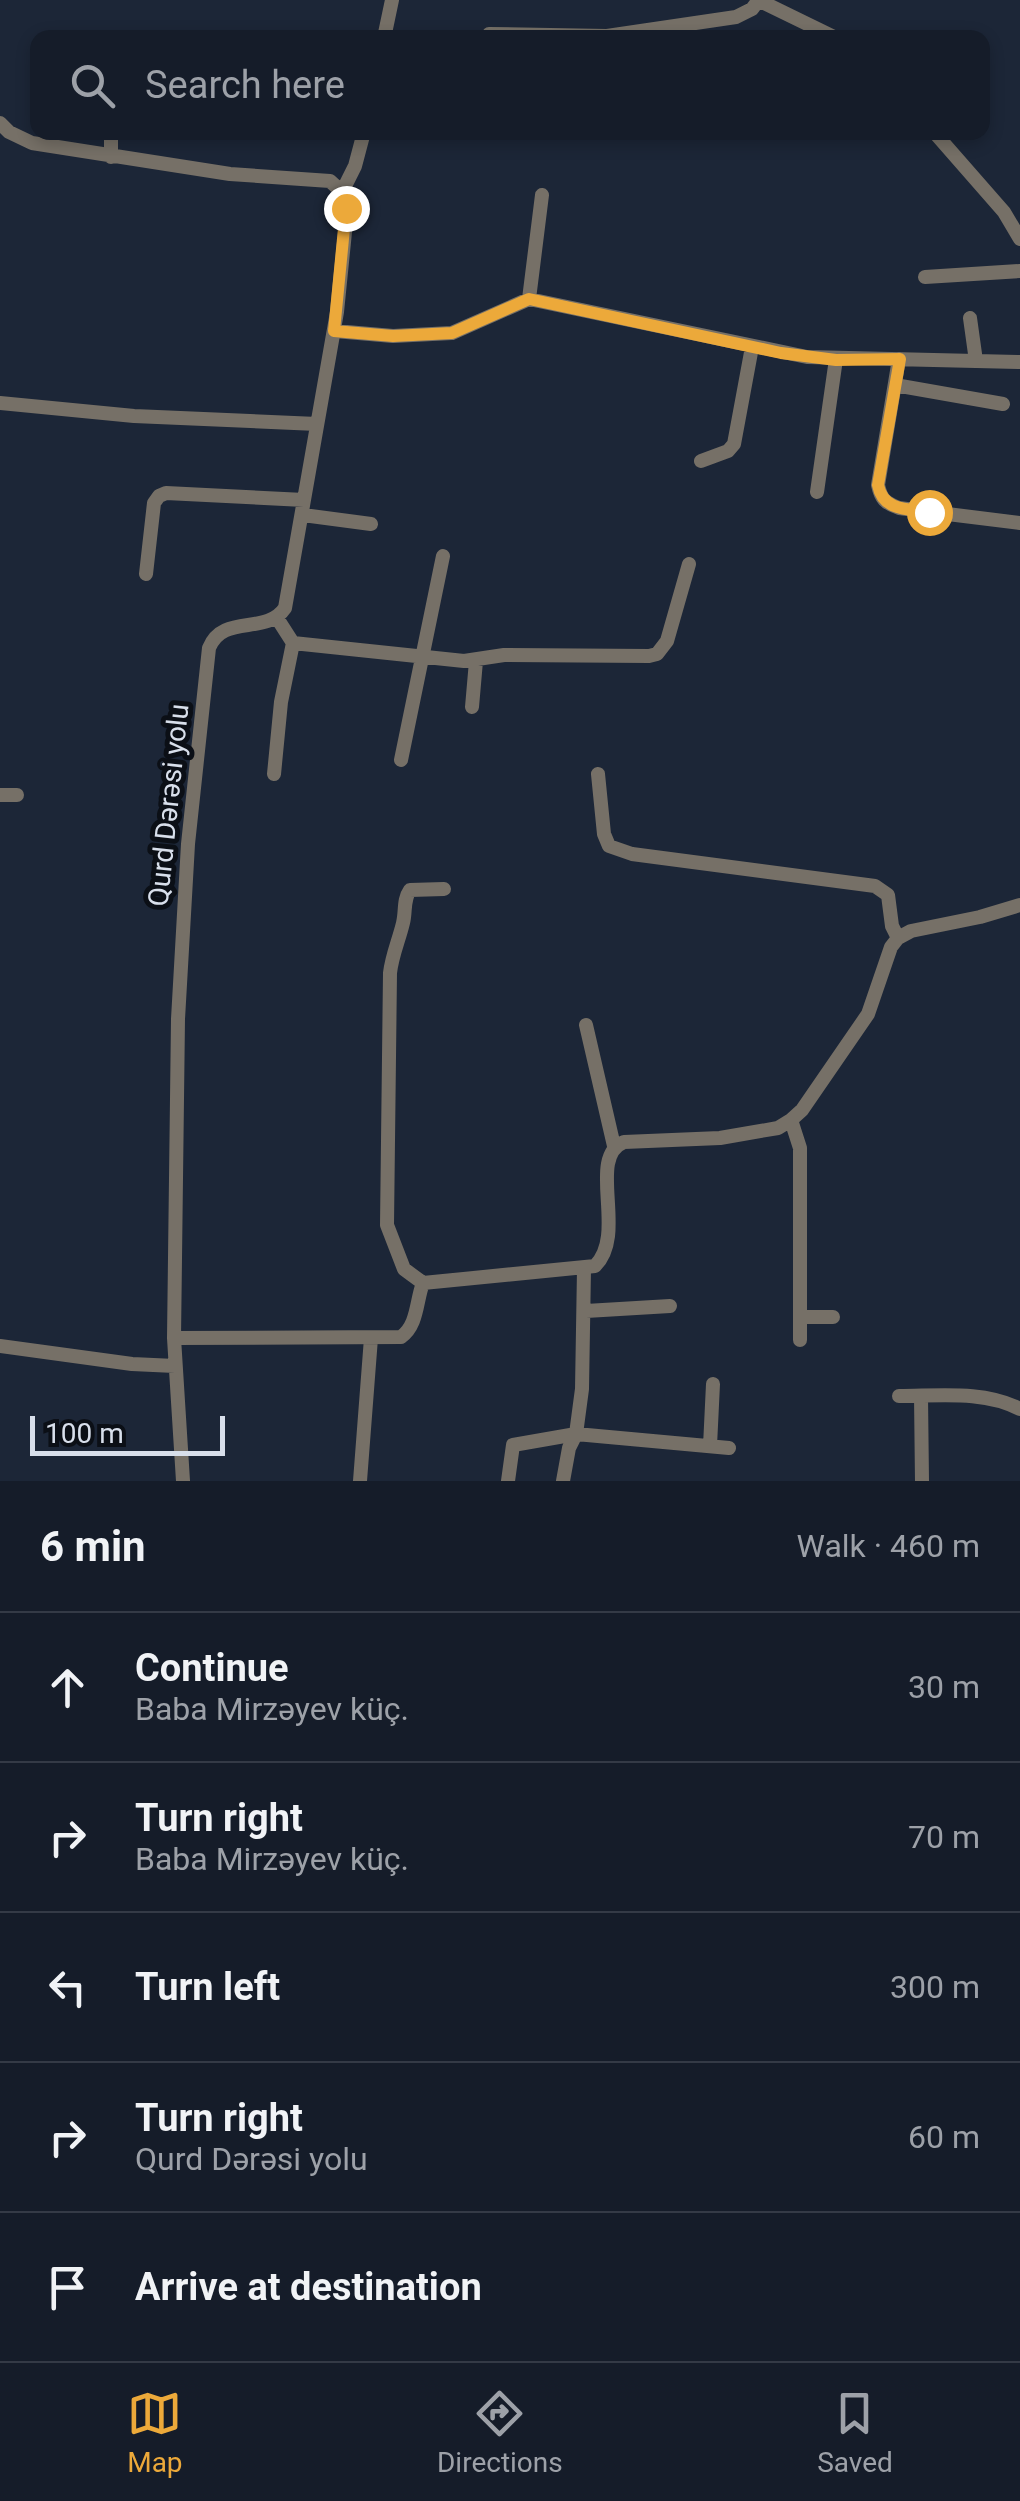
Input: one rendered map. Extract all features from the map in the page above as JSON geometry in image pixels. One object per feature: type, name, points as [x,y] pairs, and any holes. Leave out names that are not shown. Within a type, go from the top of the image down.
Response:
[{"type":"street","points":[[386,30],[392,0]]},
{"type":"street","points":[[646,30],[736,16],[752,9],[758,0],[820,30]]},
{"type":"street","points":[[0,123],[32,143],[230,174],[330,181],[342,192]]},
{"type":"street","points":[[110,157],[111,140]]},
{"type":"street","points":[[274,774],[279,715],[293,643],[277,618],[285,608],[334,331],[346,222],[342,192],[362,140]]},
{"type":"street","points":[[941,140],[1004,212],[1020,239]]},
{"type":"street","points":[[529,299],[542,196]]},
{"type":"street","points":[[925,278],[1020,271]]},
{"type":"street","points":[[334,331],[393,336],[452,333],[529,299],[752,347],[836,360],[1020,362]]},
{"type":"street","points":[[970,318],[976,361]]},
{"type":"street","points":[[701,462],[728,452],[734,444],[752,347]]},
{"type":"street","points":[[900,359],[878,485],[880,496],[899,508],[1020,524]]},
{"type":"street","points":[[817,492],[836,360]]},
{"type":"street","points":[[895,385],[1003,404]]},
{"type":"street","points":[[0,402],[134,416],[317,424]]},
{"type":"street","points":[[146,574],[154,504],[159,496],[304,508],[371,524]]},
{"type":"street","points":[[401,760],[443,556]]},
{"type":"street","points":[[293,643],[476,661],[504,654],[657,654],[667,641],[689,564]]},
{"type":"street","name":"Qurd Dərəsi yolu","points":[[183,1481],[174,1338],[173,1193],[182,923],[210,648],[213,638],[228,627],[277,618]]},
{"type":"street","points":[[472,706],[476,661]]},
{"type":"street","points":[[598,774],[604,834],[609,846],[632,854],[875,886],[888,895],[898,938]]},
{"type":"street","points":[[0,795],[16,795]]},
{"type":"street","points":[[444,889],[410,890],[405,895],[403,925],[390,972],[387,1225],[404,1268],[423,1282],[595,1266],[608,1248],[607,1170],[614,1146],[624,1142],[720,1138],[778,1128],[802,1110],[868,1014],[891,947],[898,938],[911,931],[1020,905]]},
{"type":"street","points":[[586,1025],[614,1146]]},
{"type":"street","points":[[791,1120],[800,1148],[800,1340]]},
{"type":"street","points":[[563,1481],[569,1448],[576,1434],[582,1390],[584,1269]]},
{"type":"street","points":[[174,1338],[401,1337],[409,1331],[423,1282]]},
{"type":"street","points":[[586,1311],[670,1306]]},
{"type":"street","points":[[800,1317],[833,1316]]},
{"type":"street","points":[[360,1481],[371,1338]]},
{"type":"street","points":[[0,1346],[175,1366]]},
{"type":"street","points":[[710,1446],[713,1384]]},
{"type":"street","points":[[899,1396],[993,1398],[1020,1408]]},
{"type":"street","points":[[921,1396],[922,1481]]},
{"type":"street","points":[[508,1481],[513,1445],[576,1434],[729,1448]]},
{"type":"route","points":[[346,208],[334,331],[393,336],[452,333],[529,299],[781,353],[836,360],[900,359],[878,485],[880,496],[899,508],[929,512]]}]
